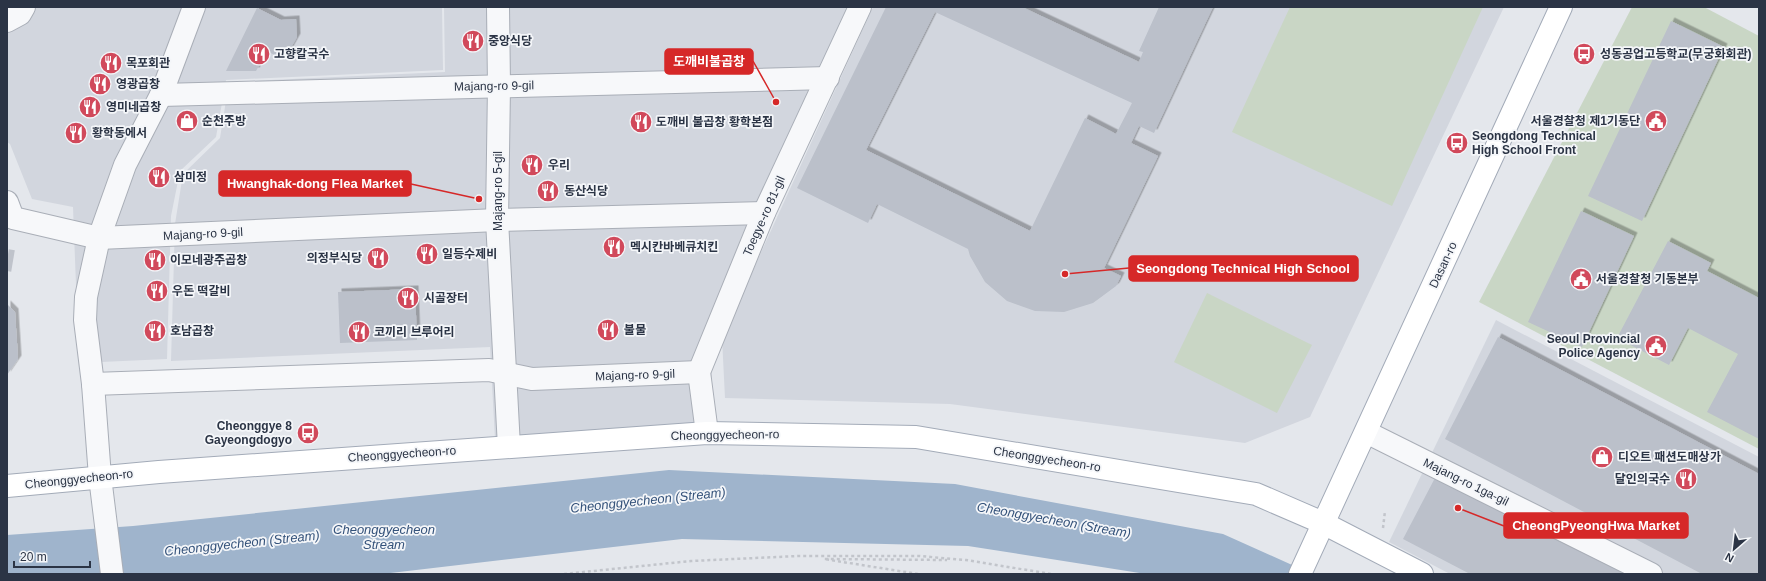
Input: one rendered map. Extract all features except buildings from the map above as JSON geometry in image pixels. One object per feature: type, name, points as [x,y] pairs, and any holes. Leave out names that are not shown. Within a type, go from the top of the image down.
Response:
[{"type":"main road","name":"Dasan-ro","points":[[1300,574],[1561,7]]},
{"type":"main road","name":"Cheonggyecheon-ro","points":[[7,486],[101,487],[509,447],[707,433],[916,437],[1256,494],[1324,523],[1422,574]]},
{"type":"street","points":[[7,20],[20,14],[24,7]]},
{"type":"street","name":"Majang-ro 5-gil","points":[[498,7],[499,86],[497,220],[509,447]]},
{"type":"street","name":"Toegye-ro 81-gil","points":[[707,433],[699,372],[764,213],[860,7]]},
{"type":"street","points":[[112,574],[101,487],[93,384],[85,320],[86,297],[99,238],[125,165],[161,95],[186,11]]},
{"type":"street","name":"Majang-ro 9-gil","points":[[161,95],[828,78]]},
{"type":"street","name":"Majang-ro 9-gil","points":[[7,202],[13,218],[99,238],[497,220],[764,213]]},
{"type":"street","name":"Majang-ro 9-gil","points":[[93,384],[489,370],[532,379],[699,372]]},
{"type":"street","name":"Majang-ro 1ga-gil","points":[[1366,432],[1651,574]]},
{"type":"path","points":[[564,574],[691,561],[798,556],[918,556],[966,560],[1051,574]]},
{"type":"path","points":[[918,574],[824,559],[966,560]]},
{"type":"shaded area","points":[[7,7],[442,7],[443,70],[226,80],[216,137],[180,171],[171,216],[167,359],[79,363],[73,207],[32,199],[10,144],[7,142]]},
{"type":"shaded area","points":[[444,7],[867,7],[712,350],[711,423],[495,439],[490,347],[171,361],[175,224],[183,174],[220,138],[229,82],[445,72]]},
{"type":"shaded area","points":[[873,7],[1504,7],[1310,417],[1245,443],[950,404],[725,398],[722,338]]},
{"type":"shaded area","points":[[1496,320],[1759,457],[1759,574],[1450,574],[1389,542]]},
{"type":"green space","points":[[1290,7],[1483,7],[1392,206],[1232,132]]},
{"type":"green space","points":[[1632,7],[1704,7],[1759,36],[1759,449],[1479,302]]},
{"type":"green space","points":[[1207,293],[1312,345],[1277,413],[1174,362]]},
{"type":"water","name":"Cheonggyecheon Stream","points":[[669,470],[955,484],[1223,534],[1312,574],[1146,574],[968,546],[682,539],[382,574],[7,574],[7,535],[133,526]]},
{"type":"tunnel","points":[[7,260],[13,261]]},
{"type":"place","name":"중앙식당","points":[[473,41]]},
{"type":"place","name":"고향칼국수","points":[[259,54]]},
{"type":"place","name":"성동공업고등학교(무궁화회관)","points":[[1584,54]]},
{"type":"place","name":"목포회관","points":[[111,63]]},
{"type":"place","name":"영광곱창","points":[[100,84]]},
{"type":"place","name":"도깨비불곱창","points":[[776,102]]},
{"type":"place","name":"영미네곱창","points":[[90,107]]},
{"type":"place","name":"순천주방","points":[[187,121]]},
{"type":"place","name":"서울경찰청 제1기동단","points":[[1656,121]]},
{"type":"place","name":"도깨비 불곱창 황학본점","points":[[641,122]]},
{"type":"place","name":"황학동에서","points":[[76,133]]},
{"type":"place","name":"Seongdong Technical High School Front","points":[[1457,143]]},
{"type":"place","name":"우리","points":[[532,165]]},
{"type":"place","name":"삼미정","points":[[159,177]]},
{"type":"place","name":"동산식당","points":[[548,191]]},
{"type":"place","name":"Hwanghak-dong Flea Market","points":[[479,199]]},
{"type":"place","name":"멕시칸바베큐치킨","points":[[614,247]]},
{"type":"place","name":"일등수제비","points":[[427,254]]},
{"type":"place","name":"의정부식당","points":[[378,258]]},
{"type":"place","name":"이모네광주곱창","points":[[155,260]]},
{"type":"place","name":"Seongdong Technical High School","points":[[1065,274]]},
{"type":"place","name":"서울경찰청 기동본부","points":[[1581,279]]},
{"type":"place","name":"우돈 떡갈비","points":[[157,291]]},
{"type":"place","name":"시골장터","points":[[408,298]]},
{"type":"place","name":"불물","points":[[608,330]]},
{"type":"place","name":"호남곱창","points":[[155,331]]},
{"type":"place","name":"코끼리 브루어리","points":[[359,332]]},
{"type":"place","name":"Seoul Provincial Police Agency","points":[[1656,346]]},
{"type":"place","name":"Cheonggye 8 Gayeongdogyo","points":[[308,433]]},
{"type":"place","name":"디오트 패션도매상가","points":[[1602,457]]},
{"type":"place","name":"달인의국수","points":[[1686,479]]},
{"type":"place","name":"CheongPyeongHwa Market","points":[[1458,508]]},
{"type":"water label","name":"Cheonggyecheon (Stream)","points":[[648,500]]},
{"type":"water label","name":"Cheonggyecheon (Stream)","points":[[1054,520]]},
{"type":"water label","name":"Cheonggyecheon (Stream)","points":[[242,543]]}]
